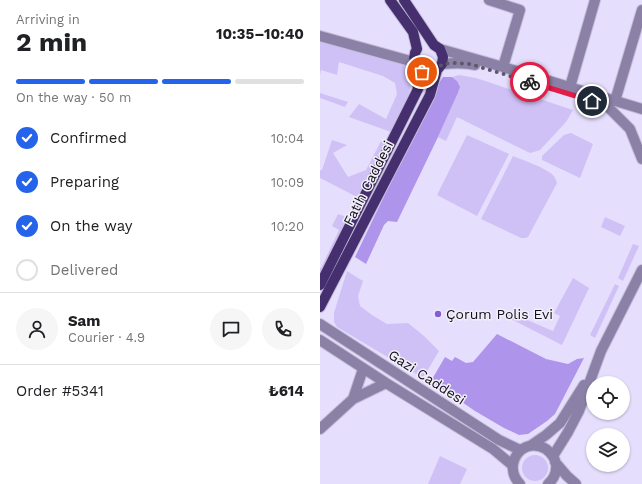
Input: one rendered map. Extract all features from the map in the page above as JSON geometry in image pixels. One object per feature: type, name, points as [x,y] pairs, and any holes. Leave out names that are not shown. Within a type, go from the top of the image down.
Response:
[{"type":"main road","name":"Fatih Caddesi","points":[[320,285],[418,89],[414,53],[417,49],[413,32],[390,0]]},
{"type":"main road","name":"Fatih Caddesi","points":[[320,307],[430,94],[443,57],[404,0]]},
{"type":"main road","points":[[417,49],[419,46],[426,44],[437,47]]},
{"type":"main road","points":[[415,65],[422,72],[430,73],[440,67]]},
{"type":"street","points":[[489,0],[521,5],[503,67]]},
{"type":"street","points":[[570,87],[595,0]]},
{"type":"street","points":[[611,103],[637,44],[642,10]]},
{"type":"street","points":[[320,36],[415,65]]},
{"type":"street","points":[[437,47],[570,87],[642,116]]},
{"type":"street","points":[[440,67],[456,63],[470,64],[611,103],[642,109]]},
{"type":"street","points":[[611,103],[630,128],[642,159]]},
{"type":"street","points":[[548,484],[555,474],[556,468],[554,459],[579,410],[601,351],[642,270]]},
{"type":"street","name":"Gazi Caddesi","points":[[320,324],[499,440],[520,450]]},
{"type":"street","name":"Gazi Caddesi","points":[[320,340],[493,449],[520,484]]},
{"type":"street","points":[[512,475],[516,455],[520,450],[530,446],[560,423],[597,364]]},
{"type":"street","points":[[353,399],[364,369]]},
{"type":"street","points":[[320,429],[353,399],[386,383]]},
{"type":"street","points":[[530,446],[543,447],[548,451],[567,476],[576,484]]},
{"type":"shaded area","points":[[320,40],[404,62],[411,79],[410,89],[408,98],[391,132],[349,117],[359,104],[386,119],[397,94],[395,83],[383,76],[339,62],[337,75],[321,70],[320,75]]},
{"type":"shaded area","points":[[459,75],[476,78],[573,110],[566,122],[540,150],[530,153],[457,117],[446,141],[438,137],[457,95],[457,81],[452,77]]},
{"type":"shaded area","points":[[443,77],[452,77],[457,81],[460,87],[457,95],[397,222],[388,221],[384,225],[366,264],[355,257],[436,88]]},
{"type":"shaded area","points":[[320,93],[348,102],[345,107],[320,98]]},
{"type":"shaded area","points":[[571,133],[593,144],[580,178],[542,160],[542,156],[564,135]]},
{"type":"shaded area","points":[[467,135],[509,154],[477,216],[437,195]]},
{"type":"shaded area","points":[[332,140],[347,145],[333,153],[348,177],[366,170],[381,141],[386,145],[357,197],[320,178],[320,170],[322,170]]},
{"type":"shaded area","points":[[513,156],[548,171],[553,175],[557,183],[528,237],[525,238],[521,238],[481,219]]},
{"type":"shaded area","points":[[338,214],[347,217],[320,277],[320,268],[339,230],[332,226]]},
{"type":"shaded area","points":[[605,217],[625,226],[620,236],[601,227]]},
{"type":"shaded area","points":[[633,244],[639,246],[623,281],[618,278]]},
{"type":"shaded area","points":[[347,271],[363,281],[358,296],[360,306],[387,324],[408,323],[439,351],[423,378],[337,327],[334,322],[334,313]]},
{"type":"shaded area","points":[[573,278],[589,288],[562,345],[503,315],[506,311],[553,331],[560,316],[554,313]]},
{"type":"shaded area","points":[[615,284],[619,286],[595,338],[590,335]]},
{"type":"shaded area","points":[[497,334],[546,359],[568,364],[577,359],[584,358],[555,414],[528,434],[519,435],[504,428],[475,411],[431,381],[445,357],[452,361],[455,357],[466,363],[473,362]]},
{"type":"shaded area","points":[[535,455],[544,459],[548,468],[544,477],[535,481],[526,477],[522,468],[526,459]]},
{"type":"shaded area","points":[[440,456],[467,469],[460,484],[428,484]]},
{"type":"way so far","points":[[422,72],[430,73],[437,70],[442,64],[470,64],[530,82]]},
{"type":"place","name":"Çorum Polis Evi","points":[[438,314]]},
{"type":"route","points":[[530,82],[592,101]]}]
